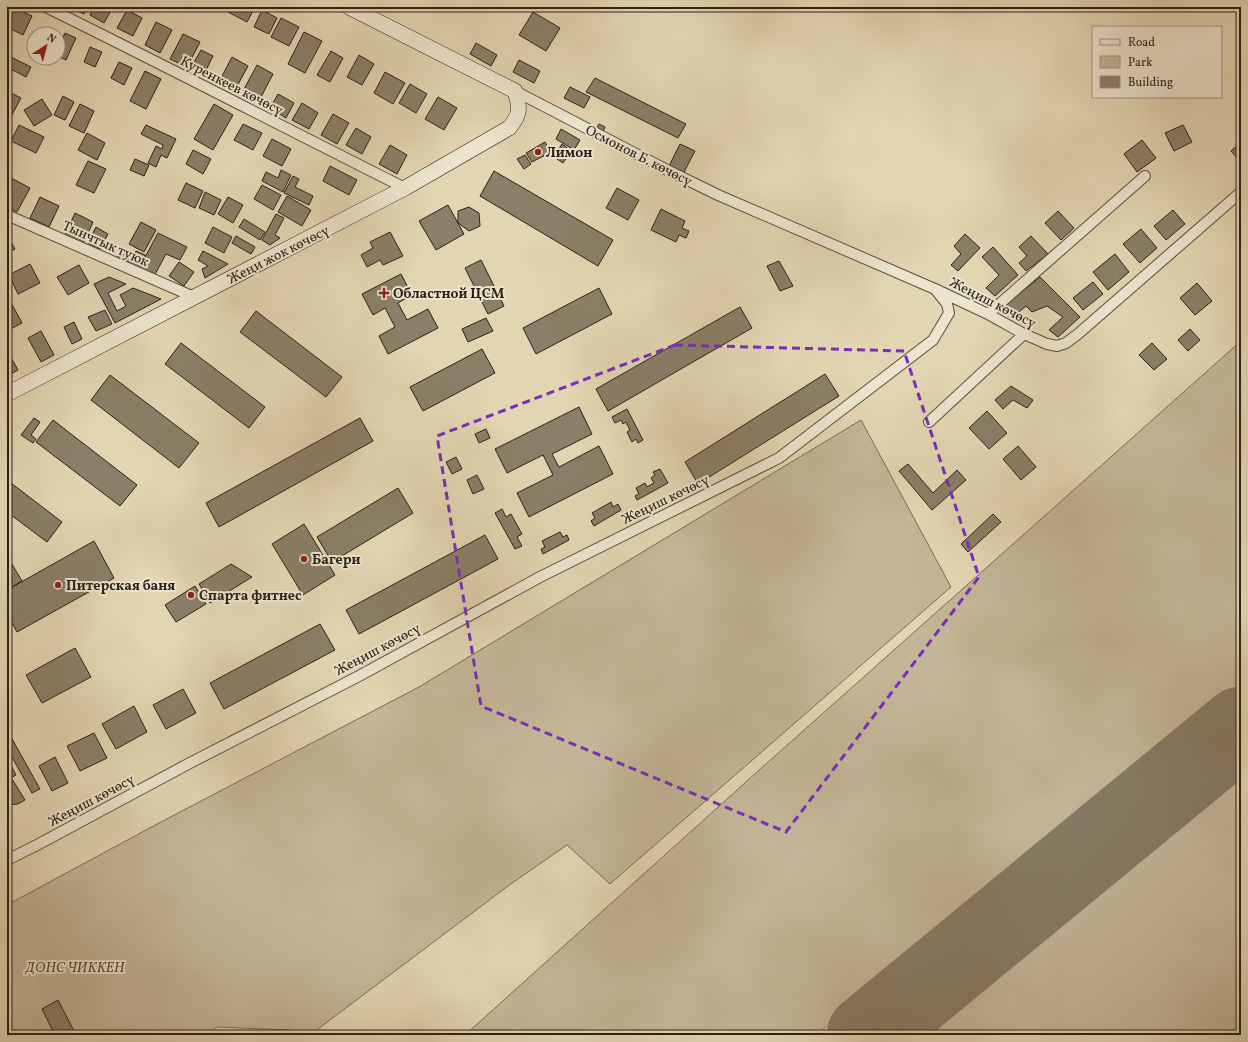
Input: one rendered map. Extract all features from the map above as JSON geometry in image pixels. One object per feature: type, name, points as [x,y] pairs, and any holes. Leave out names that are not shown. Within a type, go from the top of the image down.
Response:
[{"type":"main road","name":"Осмонов Б. көчөсү","points":[[349,7],[515,91]]},
{"type":"main road","name":"Жеңи жок көчөсү","points":[[7,394],[405,188],[509,128],[517,119],[520,106],[515,91]]},
{"type":"street","name":"Куренкеев көчөсү","points":[[46,7],[150,58],[210,90],[405,188]]},
{"type":"street","name":"Осмонов Б. көчөсү","points":[[515,91],[718,195],[935,289]]},
{"type":"street","points":[[988,314],[1145,176]]},
{"type":"street","name":"Жеңиш көчөсү","points":[[935,289],[988,314],[1024,334],[1047,344],[1057,346],[1066,343],[1078,334],[1241,192]]},
{"type":"street","name":"Тынчтык туюк","points":[[7,215],[194,297]]},
{"type":"street","name":"Жеңиш көчөсү","points":[[7,860],[188,764],[359,676],[540,577],[779,458],[933,340],[949,313],[947,304],[935,289]]},
{"type":"street","points":[[929,422],[1024,334]]},
{"type":"highlighted area","points":[[675,345],[904,351],[979,577],[786,832],[481,706],[437,436]]},
{"type":"green space","points":[[1241,341],[1241,686],[816,1035],[465,1035],[757,772]]},
{"type":"green space","points":[[861,420],[951,587],[610,884],[567,845],[512,883],[310,1035],[297,1035],[291,1030],[218,1027],[203,1035],[7,1035],[7,905],[159,823],[419,687]]},
{"type":"green space","points":[[1241,769],[1241,1035],[919,1035]]},
{"type":"building","points":[[13,7],[32,16],[23,35],[7,27],[7,18]]},
{"type":"building","points":[[70,7],[88,7],[84,14]]},
{"type":"building","points":[[94,7],[113,7],[104,23],[90,15]]},
{"type":"building","points":[[231,7],[255,7],[247,22],[228,12]]},
{"type":"building","points":[[127,10],[142,18],[133,36],[117,28]]},
{"type":"building","points":[[262,10],[277,18],[269,34],[254,27]]},
{"type":"building","points":[[533,12],[560,28],[546,51],[519,35]]},
{"type":"building","points":[[281,18],[299,27],[289,46],[271,37]]},
{"type":"building","points":[[156,22],[172,30],[160,53],[145,45]]},
{"type":"building","points":[[304,32],[322,41],[305,73],[288,64]]},
{"type":"building","points":[[66,33],[76,38],[66,60]]},
{"type":"building","points":[[183,34],[200,42],[187,67],[170,59]]},
{"type":"building","points":[[476,43],[497,55],[491,66],[470,54]]},
{"type":"building","points":[[90,47],[102,52],[95,67],[84,62]]},
{"type":"building","points":[[201,50],[213,56],[204,74],[191,68]]},
{"type":"building","points":[[331,51],[343,58],[330,82],[317,75]]},
{"type":"building","points":[[7,55],[26,64],[26,66],[31,67],[26,77],[7,67]]},
{"type":"building","points":[[359,55],[374,64],[362,85],[347,77]]},
{"type":"building","points":[[232,57],[248,66],[236,88],[220,80]]},
{"type":"building","points":[[519,60],[540,71],[534,83],[513,72]]},
{"type":"building","points":[[119,62],[132,68],[124,85],[111,78]]},
{"type":"building","points":[[257,65],[273,74],[260,99],[243,91]]},
{"type":"building","points":[[145,71],[161,79],[146,109],[130,101]]},
{"type":"building","points":[[385,72],[405,83],[393,104],[374,93]]},
{"type":"building","points":[[595,78],[686,124],[678,138],[586,92]]},
{"type":"building","points":[[410,84],[427,94],[416,113],[399,103]]},
{"type":"building","points":[[570,87],[590,97],[584,108],[564,98]]},
{"type":"building","points":[[7,91],[21,98],[7,124]]},
{"type":"building","points":[[278,94],[294,103],[286,118],[270,108]]},
{"type":"building","points":[[63,96],[74,102],[65,120],[54,115]]},
{"type":"building","points":[[438,97],[457,108],[444,130],[425,119]]},
{"type":"building","points":[[42,99],[52,115],[34,126],[24,110]]},
{"type":"building","points":[[302,103],[318,113],[309,129],[292,120]]},
{"type":"building","points":[[80,104],[94,111],[84,133],[69,126]]},
{"type":"building","points":[[214,104],[233,115],[213,150],[194,139]]},
{"type":"building","points":[[333,114],[349,123],[337,144],[321,135]]},
{"type":"building","points":[[243,124],[262,133],[253,150],[234,140]]},
{"type":"building","points":[[599,124],[605,127],[602,134],[595,130]]},
{"type":"building","points":[[19,125],[44,137],[36,153],[11,141]]},
{"type":"building","points":[[146,125],[176,139],[167,158],[161,155],[156,167],[148,163],[156,146],[162,149],[163,145],[141,134]]},
{"type":"building","points":[[1183,125],[1192,142],[1174,151],[1165,133]]},
{"type":"building","points":[[356,128],[371,137],[362,154],[346,145]]},
{"type":"building","points":[[561,129],[580,140],[574,150],[556,139]]},
{"type":"building","points":[[87,133],[105,143],[97,160],[78,150]]},
{"type":"building","points":[[272,139],[291,149],[282,166],[263,156]]},
{"type":"building","points":[[1142,140],[1156,158],[1137,172],[1124,154]]},
{"type":"building","name":"Лимон","points":[[545,142],[551,152],[532,162],[526,153]]},
{"type":"building","points":[[1241,142],[1241,162],[1231,151]]},
{"type":"building","points":[[562,144],[571,151],[563,163],[554,157]]},
{"type":"building","points":[[680,144],[695,151],[683,174],[669,166]]},
{"type":"building","points":[[390,145],[407,155],[397,174],[379,164]]},
{"type":"building","points":[[193,150],[211,159],[203,174],[186,164]]},
{"type":"building","points":[[525,155],[531,164],[524,169],[517,159]]},
{"type":"building","points":[[135,159],[149,165],[144,176],[130,170]]},
{"type":"building","points":[[88,161],[106,169],[94,193],[76,185]]},
{"type":"building","points":[[330,166],[357,180],[349,195],[323,181]]},
{"type":"building","points":[[281,170],[291,175],[283,192],[262,181],[266,172],[278,178]]},
{"type":"building","points":[[494,171],[613,240],[598,266],[480,196]]},
{"type":"building","points":[[293,176],[299,179],[295,187],[313,196],[309,205],[284,193]]},
{"type":"building","points":[[11,178],[30,188],[17,212],[7,207],[7,186]]},
{"type":"building","points":[[186,183],[203,191],[195,208],[178,200]]},
{"type":"building","points":[[262,185],[281,195],[273,210],[254,199]]},
{"type":"building","points":[[617,188],[639,200],[628,220],[606,208]]},
{"type":"building","points":[[205,192],[221,200],[214,215],[199,208]]},
{"type":"building","points":[[287,196],[311,210],[302,226],[278,212]]},
{"type":"building","points":[[40,197],[59,206],[49,227],[30,218]]},
{"type":"building","points":[[228,197],[243,205],[233,223],[218,214]]},
{"type":"building","points":[[448,205],[464,234],[436,250],[419,221]]},
{"type":"building","points":[[469,207],[479,213],[480,226],[469,231],[458,223],[458,211]]},
{"type":"building","points":[[661,209],[685,221],[682,228],[689,231],[686,238],[679,235],[676,242],[651,230]]},
{"type":"building","points":[[1173,210],[1185,224],[1166,240],[1154,226]]},
{"type":"building","points":[[1058,211],[1074,228],[1061,240],[1045,223]]},
{"type":"building","points":[[75,213],[93,222],[83,244],[65,235]]},
{"type":"building","points":[[276,214],[284,218],[275,235],[280,238],[270,245],[262,240]]},
{"type":"building","points":[[244,219],[265,232],[260,240],[239,227]]},
{"type":"building","points":[[141,222],[156,230],[144,252],[129,244]]},
{"type":"building","points":[[96,227],[108,234],[100,249],[88,243]]},
{"type":"building","points":[[213,227],[232,237],[224,253],[205,243]]},
{"type":"building","points":[[1141,229],[1157,248],[1140,263],[1123,244]]},
{"type":"building","points":[[390,232],[403,256],[383,265],[380,260],[367,267],[361,255],[373,248],[370,242]]},
{"type":"building","points":[[158,233],[187,247],[180,260],[166,254],[153,278],[138,270]]},
{"type":"building","points":[[965,234],[980,248],[958,271],[951,265],[961,254],[954,246]]},
{"type":"building","points":[[7,235],[15,249],[7,253]]},
{"type":"building","points":[[236,236],[255,247],[251,254],[232,243]]},
{"type":"building","points":[[1031,236],[1048,254],[1026,271],[1019,263],[1027,256],[1019,247]]},
{"type":"building","points":[[993,247],[1018,275],[995,296],[986,288],[999,275],[982,257]]},
{"type":"building","points":[[136,251],[145,255],[137,270],[116,260],[120,252],[132,258]]},
{"type":"building","points":[[203,251],[228,264],[205,278],[202,269],[208,266],[198,260]]},
{"type":"building","points":[[1115,254],[1129,272],[1108,290],[1093,272]]},
{"type":"building","points":[[481,260],[504,306],[488,314],[465,268]]},
{"type":"building","points":[[779,261],[793,286],[780,291],[767,266]]},
{"type":"building","points":[[179,262],[194,272],[184,286],[169,276]]},
{"type":"building","points":[[30,264],[40,283],[18,294],[9,275]]},
{"type":"building","points":[[79,265],[89,283],[68,295],[57,277]]},
{"type":"building","points":[[401,274],[412,295],[398,303],[407,320],[428,309],[438,328],[388,354],[379,336],[395,327],[385,308],[373,315],[362,294]]},
{"type":"building","points":[[109,277],[126,284],[108,293],[117,311],[126,306],[120,295],[133,288],[161,299],[115,323],[94,284]]},
{"type":"building","points":[[1040,277],[1080,317],[1058,337],[1049,330],[1063,317],[1047,306],[1032,312],[1026,306],[1014,316],[1001,309]]},
{"type":"building","points":[[1093,282],[1103,294],[1083,310],[1073,298]]},
{"type":"building","points":[[1197,283],[1212,301],[1195,315],[1180,298]]},
{"type":"building","points":[[599,288],[612,314],[536,354],[523,328]]},
{"type":"building","points":[[8,297],[22,323],[7,331],[7,298]]},
{"type":"building","points":[[740,307],[752,328],[608,411],[596,389]]},
{"type":"building","points":[[105,310],[112,324],[96,331],[88,317]]},
{"type":"building","points":[[256,311],[342,377],[326,397],[240,332]]},
{"type":"building","points":[[486,318],[493,331],[468,342],[462,329]]},
{"type":"building","points":[[74,322],[82,339],[72,344],[64,327]]},
{"type":"building","points":[[1190,329],[1200,340],[1188,351],[1178,340]]},
{"type":"building","points":[[41,331],[54,355],[41,362],[28,338]]},
{"type":"building","points":[[181,343],[265,407],[249,428],[165,364]]},
{"type":"building","points":[[1152,343],[1167,359],[1154,370],[1139,355]]},
{"type":"building","points":[[482,349],[495,373],[423,411],[410,387]]},
{"type":"building","points":[[9,354],[18,370],[7,376],[7,355]]},
{"type":"building","points":[[825,374],[839,396],[698,484],[685,462]]},
{"type":"building","points":[[110,375],[199,443],[179,468],[91,400]]},
{"type":"building","points":[[1011,386],[1033,400],[1027,408],[1013,400],[1003,409],[995,400]]},
{"type":"building","points":[[579,407],[592,434],[552,454],[559,467],[599,446],[613,474],[529,517],[517,493],[553,475],[543,455],[507,473],[495,449]]},
{"type":"building","points":[[627,409],[643,440],[638,443],[636,439],[632,442],[627,432],[630,430],[626,422],[623,424],[621,420],[615,423],[612,417]]},
{"type":"building","points":[[987,411],[1007,433],[989,449],[969,428]]},
{"type":"building","points":[[34,418],[40,422],[31,435],[36,439],[33,443],[21,435]]},
{"type":"building","points":[[360,418],[373,441],[219,527],[206,503]]},
{"type":"building","points":[[53,420],[137,485],[120,506],[36,442]]},
{"type":"building","points":[[486,429],[490,438],[479,443],[475,434]]},
{"type":"building","points":[[1018,446],[1036,467],[1021,480],[1003,459]]},
{"type":"building","points":[[456,457],[462,469],[452,474],[446,462]]},
{"type":"building","points":[[908,464],[933,493],[957,470],[966,480],[932,510],[899,471]]},
{"type":"building","points":[[660,469],[668,483],[637,500],[635,496],[639,494],[636,488],[645,483],[647,487],[654,483],[651,478],[655,475],[653,472]]},
{"type":"building","points":[[477,475],[484,489],[473,494],[467,480]]},
{"type":"building","points":[[7,480],[62,522],[47,542],[7,512]]},
{"type":"building","points":[[398,488],[413,513],[332,562],[317,537]]},
{"type":"building","points":[[611,502],[613,507],[618,504],[621,510],[594,526],[591,521],[595,518],[592,513]]},
{"type":"building","points":[[502,509],[506,517],[511,514],[522,534],[517,537],[522,546],[515,549],[495,513]]},
{"type":"building","points":[[993,514],[1001,522],[968,552],[961,544]]},
{"type":"building","name":"Багери","points":[[304,524],[335,575],[303,595],[272,544]]},
{"type":"building","points":[[560,532],[563,537],[567,535],[569,540],[543,554],[541,549],[545,547],[542,541]]},
{"type":"building","points":[[485,535],[498,559],[359,634],[346,610]]},
{"type":"building","name":"Питерская баня","points":[[94,541],[114,578],[17,632],[7,614],[7,590]]},
{"type":"building","points":[[7,556],[22,581],[7,590]]},
{"type":"building","points":[[231,564],[252,577],[210,603],[199,584]]},
{"type":"building","name":"Спарта фитнес","points":[[195,586],[206,604],[176,622],[165,605]]},
{"type":"building","points":[[320,624],[335,650],[224,709],[210,683]]},
{"type":"building","points":[[75,648],[91,677],[42,703],[26,675]]},
{"type":"building","points":[[183,689],[196,713],[166,729],[153,705]]},
{"type":"building","points":[[134,706],[147,732],[116,749],[102,724]]},
{"type":"building","points":[[94,733],[107,758],[80,771],[67,746]]},
{"type":"building","points":[[11,737],[40,789],[32,793],[7,748],[7,739]]},
{"type":"building","points":[[55,757],[68,783],[52,791],[39,766]]},
{"type":"building","points":[[7,758],[16,775],[7,780]]},
{"type":"building","points":[[12,779],[25,800],[18,804],[7,805],[7,781]]},
{"type":"building","name":"ДОНС ЧИККЕН","points":[[58,1000],[76,1035],[55,1035],[42,1009]]},
{"type":"runway","points":[[867,1035],[1241,727]]},
{"type":"place","name":"Лимон","points":[[538,152]]},
{"type":"place","name":"Областной ЦСМ","points":[[384,293]]},
{"type":"place","name":"Багери","points":[[304,559]]},
{"type":"place","name":"Питерская баня","points":[[58,585]]},
{"type":"place","name":"Спарта фитнес","points":[[191,595]]}]
